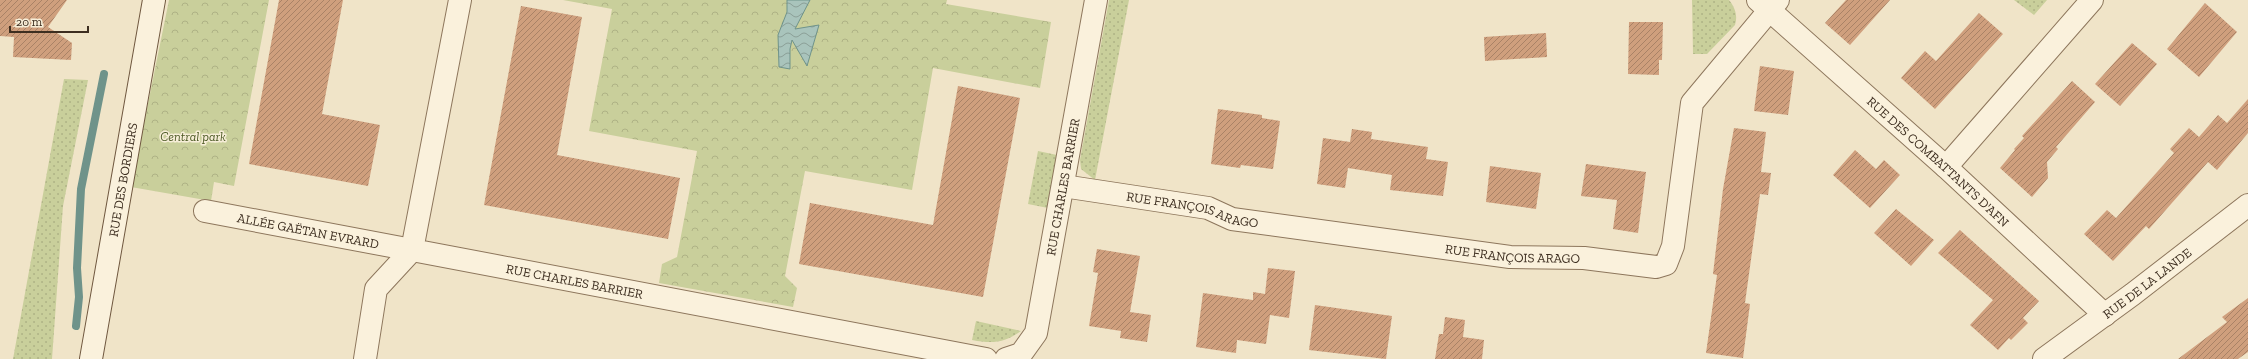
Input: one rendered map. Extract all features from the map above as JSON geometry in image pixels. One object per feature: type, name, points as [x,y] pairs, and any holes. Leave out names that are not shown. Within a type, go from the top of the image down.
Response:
[{"type":"street","name":"RUE DES BORDIERS","points":[[91,359],[154,0]]},
{"type":"street","points":[[365,359],[376,290],[412,250],[460,0]]},
{"type":"street","name":"RUE CHARLES BARRIER","points":[[1006,359],[1021,354],[1036,333],[1096,0]]},
{"type":"street","points":[[1946,167],[2092,0]]},
{"type":"street","name":"RUE FRANÇOIS ARAGO","points":[[1062,186],[1208,208],[1232,219],[1502,256],[1584,258],[1656,267],[1666,264],[1672,246],[1692,103],[1769,3]]},
{"type":"street","name":"RUE DES COMBATTANTS D'AFN","points":[[1769,3],[2105,315]]},
{"type":"street","name":"RUE DE LA LANDE","points":[[2044,359],[2105,315],[2248,205]]},
{"type":"street","name":"ALLÉE GAËTAN EVRARD","points":[[204,211],[412,250]]},
{"type":"street","name":"RUE CHARLES BARRIER","points":[[412,250],[986,359]]},
{"type":"green space","name":"Central park","points":[[169,0],[269,0],[234,186],[214,182],[211,201],[131,187]]},
{"type":"green space","points":[[563,0],[947,0],[946,4],[1051,22],[1040,88],[933,68],[912,190],[805,171],[785,276],[797,288],[793,307],[659,283],[662,264],[677,257],[697,151],[589,131],[612,9]]},
{"type":"green space","points":[[1109,0],[1129,0],[1095,180],[1081,169],[1080,160]]},
{"type":"green space","points":[[1692,0],[1729,0],[1735,12],[1735,25],[1707,54],[1693,54]]},
{"type":"green space","points":[[2014,0],[2047,0],[2034,15]]},
{"type":"green space","points":[[64,79],[88,80],[63,206],[52,359],[13,359]]},
{"type":"green space","points":[[1038,151],[1057,155],[1048,208],[1028,204]]},
{"type":"green space","points":[[976,321],[1021,331],[998,342],[972,340]]},
{"type":"water","points":[[787,0],[810,0],[795,29],[819,25],[807,66],[792,40],[790,49],[790,69],[779,67],[778,35],[787,12]]},
{"type":"building","points":[[0,0],[67,0],[48,27],[72,43],[71,60],[13,57],[14,37],[0,36]]},
{"type":"building","points":[[279,0],[343,0],[322,114],[380,125],[368,186],[249,164]]},
{"type":"building","points":[[1846,0],[1890,0],[1850,45],[1825,23]]},
{"type":"building","points":[[2205,3],[2237,32],[2199,77],[2167,49]]},
{"type":"building","points":[[521,6],[582,17],[557,155],[680,178],[668,239],[484,205]]},
{"type":"building","points":[[1979,13],[2003,34],[1935,109],[1901,78],[1925,51],[1936,61]]},
{"type":"building","points":[[1629,22],[1663,22],[1662,60],[1659,60],[1659,75],[1628,74]]},
{"type":"building","points":[[1546,33],[1547,57],[1485,61],[1484,37]]},
{"type":"building","points":[[2132,43],[2157,64],[2120,106],[2095,84]]},
{"type":"building","points":[[1760,66],[1794,71],[1788,115],[1754,111]]},
{"type":"building","points":[[2072,81],[2095,102],[2056,147],[2058,149],[2047,162],[2048,178],[2032,197],[2000,168],[2024,138],[2022,136]]},
{"type":"building","points":[[958,86],[1020,98],[983,297],[799,264],[810,203],[933,225]]},
{"type":"building","points":[[2248,99],[2248,133],[2217,170],[2208,162],[2149,229],[2146,226],[2113,261],[2084,234],[2107,210],[2116,218],[2174,153],[2170,149],[2189,128],[2199,137],[2218,115],[2227,123]]},
{"type":"building","points":[[1218,109],[1262,115],[1262,118],[1280,121],[1273,169],[1241,165],[1240,168],[1211,164]]},
{"type":"building","points":[[1734,128],[1766,132],[1761,172],[1771,173],[1768,195],[1760,194],[1745,303],[1750,304],[1743,358],[1706,353],[1717,275],[1713,274],[1723,189]]},
{"type":"building","points":[[1352,129],[1372,132],[1371,139],[1428,147],[1426,159],[1448,162],[1443,196],[1390,190],[1392,175],[1348,168],[1345,188],[1317,184],[1323,138],[1350,142]]},
{"type":"building","points":[[1855,150],[1876,169],[1884,160],[1900,175],[1870,208],[1833,175]]},
{"type":"building","points":[[1586,164],[1646,172],[1638,233],[1613,229],[1617,200],[1581,196]]},
{"type":"building","points":[[1490,166],[1541,173],[1536,209],[1486,202]]},
{"type":"building","points":[[1896,209],[1934,240],[1911,266],[1874,233]]},
{"type":"building","points":[[1960,230],[2039,301],[2023,318],[2028,323],[2011,340],[2009,338],[1998,350],[1970,325],[1993,300],[1938,253]]},
{"type":"building","points":[[1097,249],[1140,256],[1130,312],[1151,315],[1147,342],[1120,338],[1121,331],[1089,326],[1098,273],[1093,272]]},
{"type":"building","points":[[1268,268],[1295,271],[1289,318],[1270,315],[1266,344],[1237,340],[1236,353],[1196,347],[1203,293],[1253,300],[1253,292],[1265,294]]},
{"type":"building","points":[[2248,298],[2248,352],[2238,359],[2178,359],[2227,322],[2222,317]]},
{"type":"building","points":[[1315,305],[1392,316],[1386,359],[1309,350]]},
{"type":"building","points":[[1445,317],[1465,320],[1463,337],[1484,340],[1482,359],[1435,359],[1439,334],[1443,334]]},
{"type":"waterway","points":[[76,326],[79,297],[77,268],[81,189],[104,74]]}]
